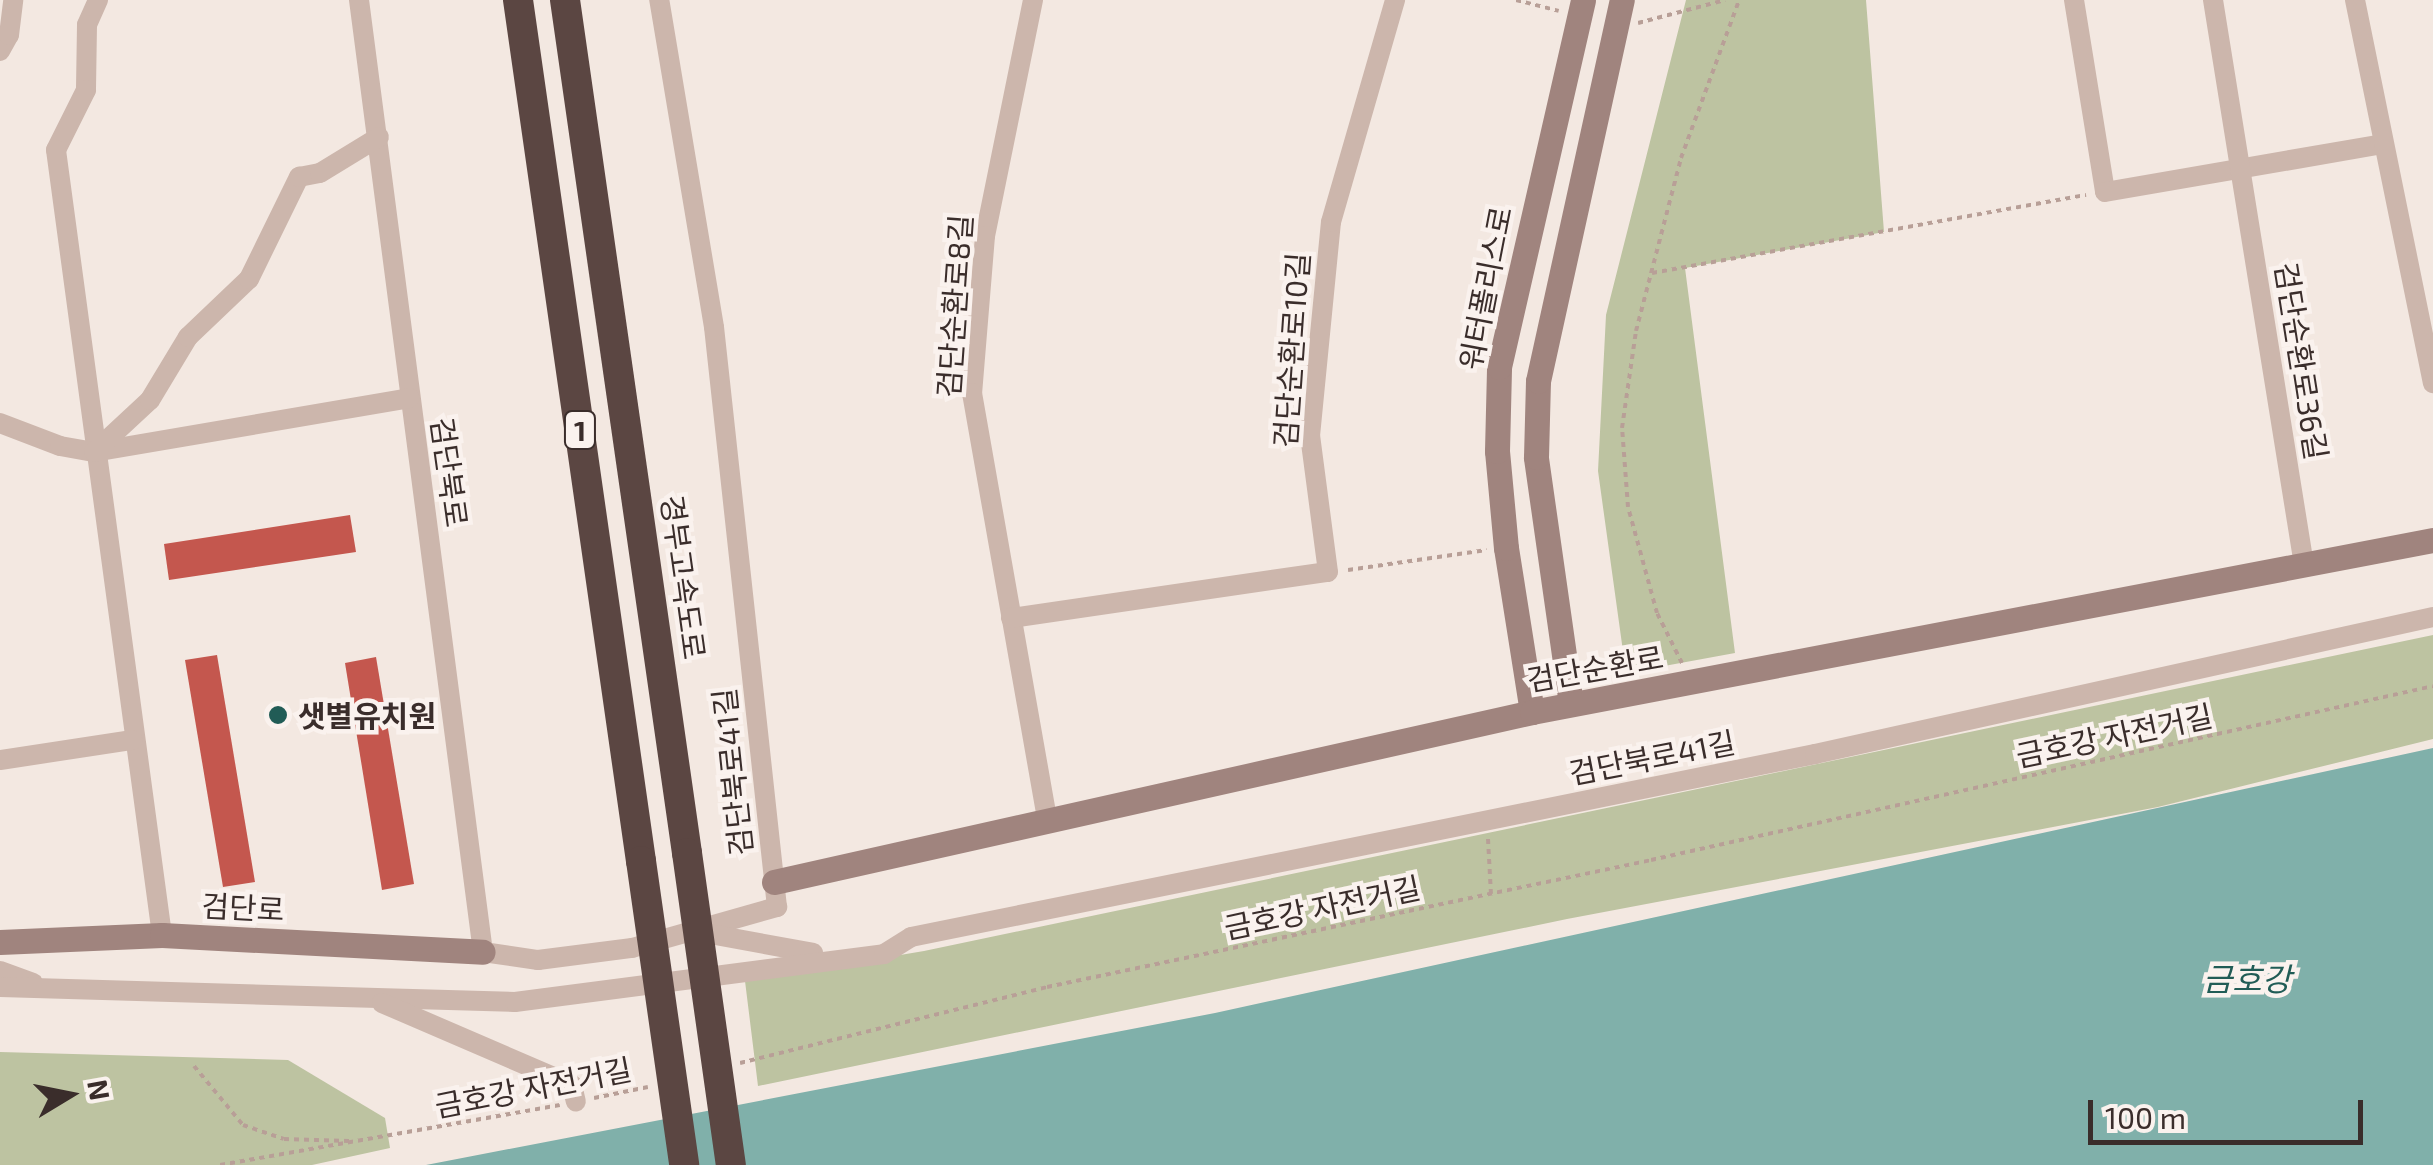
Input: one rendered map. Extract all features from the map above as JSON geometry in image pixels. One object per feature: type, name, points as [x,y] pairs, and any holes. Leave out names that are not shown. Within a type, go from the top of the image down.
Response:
[{"type":"highway","name":"1","points":[[518,0],[684,1165]]},
{"type":"highway","name":"경부고속도로","points":[[565,0],[732,1165]]},
{"type":"main road","points":[[1571,704],[1536,457],[1538,381],[1622,0]]},
{"type":"main road","name":"워터폴리스로","points":[[1532,712],[1506,548],[1497,451],[1499,367],[1581,8]]},
{"type":"main road","name":"검단순환로","points":[[774,882],[1532,712],[2433,540]]},
{"type":"main road","name":"검단로","points":[[0,942],[162,936],[484,952]]},
{"type":"street","points":[[0,51],[9,35],[13,0]]},
{"type":"street","points":[[98,0],[87,25],[86,90],[56,150],[162,936]]},
{"type":"street","name":"검단북로","points":[[360,0],[484,952]]},
{"type":"street","name":"검단북로41길","points":[[484,952],[538,960],[632,948],[777,906],[714,327],[658,0]]},
{"type":"street","name":"검단순환로8길","points":[[1032,0],[985,236],[972,393],[1047,818]]},
{"type":"street","name":"검단순환로10길","points":[[1328,572],[1310,436],[1330,222],[1395,0]]},
{"type":"street","points":[[2074,0],[2105,192],[2383,144]]},
{"type":"street","name":"검단순환로36길","points":[[2213,0],[2304,564]]},
{"type":"street","points":[[2355,0],[2433,383]]},
{"type":"street","points":[[94,452],[150,400],[188,337],[249,279],[299,177],[320,173],[379,138]]},
{"type":"street","points":[[0,423],[60,446],[94,452],[410,398]]},
{"type":"street","points":[[1011,618],[1328,572]]},
{"type":"street","name":"검단북로41길","points":[[832,957],[884,954],[911,937],[1815,754],[2433,617]]},
{"type":"street","points":[[0,760],[133,740]]},
{"type":"street","points":[[692,931],[832,957]]},
{"type":"street","points":[[0,987],[515,1002],[832,957]]},
{"type":"street","points":[[0,971],[48,989]]},
{"type":"street","points":[[371,998],[572,1086],[576,1102]]},
{"type":"path","points":[[1516,0],[1581,8]]},
{"type":"path","points":[[1614,29],[1725,0]]},
{"type":"path","points":[[1692,683],[1657,613],[1628,507],[1622,428],[1636,331],[1681,158],[1739,0]]},
{"type":"path","points":[[1651,274],[2105,192]]},
{"type":"path","points":[[1328,572],[1506,548]]},
{"type":"path","name":"금호강 자전거길","points":[[736,1064],[1047,987],[1490,894],[2433,686]]},
{"type":"path","points":[[1487,820],[1490,894]]},
{"type":"path","points":[[194,1066],[243,1125],[284,1139],[360,1142]]},
{"type":"path","name":"금호강 자전거길","points":[[220,1165],[659,1084]]},
{"type":"green space","points":[[1686,0],[1866,0],[1884,232],[1685,268],[1735,653],[1626,673],[1598,471],[1606,315]]},
{"type":"green space","points":[[2433,635],[2433,739],[2158,807],[1567,919],[758,1086],[745,981],[924,951]]},
{"type":"green space","points":[[0,1052],[288,1060],[385,1118],[390,1148],[312,1165],[0,1165]]},
{"type":"water","name":"금호강","points":[[2433,748],[2433,1165],[426,1165],[1215,1013]]},
{"type":"building","points":[[350,515],[356,552],[169,580],[164,544]]},
{"type":"building","points":[[217,655],[255,882],[223,887],[185,660]]},
{"type":"building","points":[[376,657],[414,884],[382,890],[345,663]]},
{"type":"place","name":"샛별유치원","points":[[278,715]]}]
